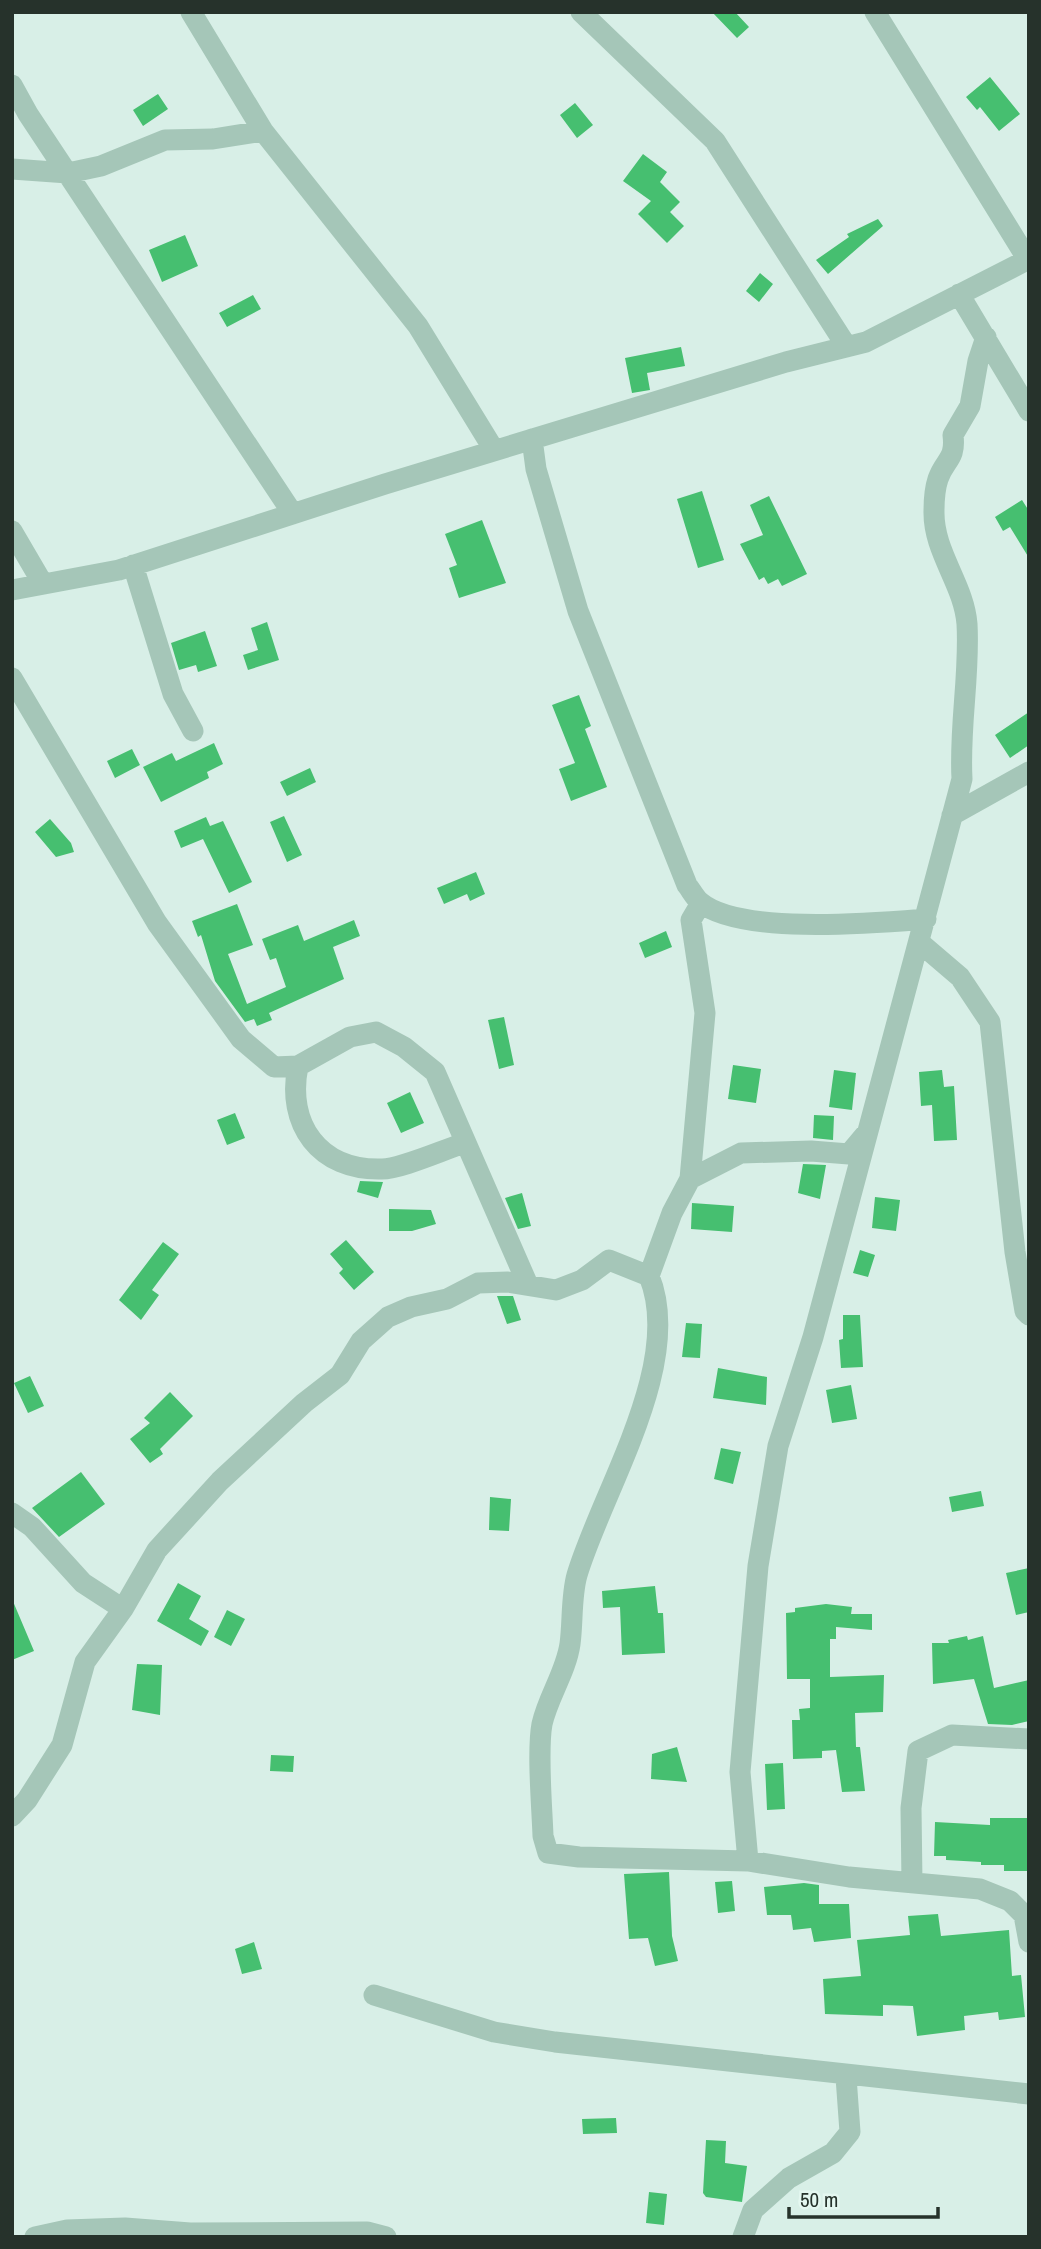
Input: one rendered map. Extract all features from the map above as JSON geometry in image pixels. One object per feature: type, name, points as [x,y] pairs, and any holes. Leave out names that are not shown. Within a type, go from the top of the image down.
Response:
[{"type":"street","points":[[191,12],[264,131],[418,326],[494,450]]},
{"type":"street","points":[[581,12],[715,141],[846,347]]},
{"type":"street","points":[[12,590],[134,565],[494,450],[786,362],[866,342],[1028,259],[875,12]]},
{"type":"street","points":[[12,85],[293,513]]},
{"type":"street","points":[[12,169],[68,173],[101,166],[165,140],[213,139],[264,131]]},
{"type":"street","points":[[959,294],[1029,411]]},
{"type":"street","points":[[748,1861],[740,1772],[758,1566],[778,1446],[801,1380],[962,779],[960,739],[967,624],[964,603],[936,534],[933,510],[938,479],[955,451],[953,435],[970,407],[978,361],[986,337]]},
{"type":"street","points":[[532,439],[536,469],[578,611],[682,873],[701,903],[730,916],[826,927],[926,919]]},
{"type":"street","points":[[12,531],[43,584]]},
{"type":"street","points":[[134,565],[173,694],[192,731]]},
{"type":"street","points":[[12,678],[158,923],[240,1039],[274,1067],[298,1066],[350,1037],[376,1032],[404,1047],[435,1072],[528,1285]]},
{"type":"street","points":[[952,815],[1029,772]]},
{"type":"street","points":[[701,903],[691,920],[705,1013],[690,1179],[672,1213],[649,1276],[657,1294],[658,1320],[652,1368],[635,1428],[576,1577],[570,1647],[542,1725],[543,1836],[548,1853],[748,1861],[912,1883],[1029,1893]]},
{"type":"street","points":[[919,942],[960,977],[990,1022],[1015,1252],[1025,1311],[1029,1315]]},
{"type":"street","points":[[298,1066],[293,1090],[298,1118],[316,1147],[345,1164],[383,1170],[465,1143]]},
{"type":"street","points":[[690,1179],[741,1153],[849,1154],[867,1133]]},
{"type":"street","points":[[12,1816],[27,1800],[62,1745],[85,1662],[123,1609],[166,1540],[220,1481],[304,1403],[340,1375],[360,1341],[388,1317],[411,1307],[447,1299],[478,1283],[508,1282],[556,1290],[582,1280],[609,1260],[649,1276]]},
{"type":"street","points":[[12,1513],[32,1527],[83,1583],[123,1609]]},
{"type":"street","points":[[912,1883],[911,1808],[918,1751],[952,1735],[1029,1739]]},
{"type":"street","points":[[979,1889],[1010,1901],[1024,1915],[1029,1942]]},
{"type":"street","points":[[374,1995],[494,2032],[846,2077],[1029,2094]]},
{"type":"street","points":[[743,2237],[753,2210],[789,2178],[833,2153],[850,2132],[846,2077]]},
{"type":"street","points":[[35,2237],[67,2231],[125,2228],[190,2233],[368,2232],[386,2237]]},
{"type":"building","points":[[712,12],[735,12],[749,27],[737,38]]},
{"type":"building","points":[[990,77],[1020,114],[999,131],[980,107],[977,110],[966,97]]},
{"type":"building","points":[[158,94],[168,109],[143,126],[133,110]]},
{"type":"building","points":[[575,103],[593,125],[577,138],[560,115]]},
{"type":"building","points":[[643,154],[667,172],[660,182],[680,202],[670,212],[684,226],[667,243],[638,214],[651,201],[623,181]]},
{"type":"building","points":[[878,219],[883,226],[828,274],[816,260],[849,237],[847,234]]},
{"type":"building","points":[[185,235],[198,266],[162,282],[149,250]]},
{"type":"building","points":[[760,273],[773,284],[759,302],[746,291]]},
{"type":"building","points":[[253,295],[261,309],[227,327],[219,313]]},
{"type":"building","points":[[681,347],[685,366],[647,373],[650,390],[632,393],[625,358]]},
{"type":"building","points":[[702,491],[724,560],[698,568],[677,499]]},
{"type":"building","points":[[769,496],[807,574],[782,586],[778,579],[768,584],[764,577],[759,580],[740,544],[763,535],[750,505]]},
{"type":"building","points":[[1022,500],[1029,511],[1029,558],[1010,527],[1003,531],[995,517]]},
{"type":"building","points":[[482,520],[506,583],[459,598],[449,568],[457,565],[445,534]]},
{"type":"building","points":[[267,622],[279,660],[248,670],[243,655],[258,650],[251,628]]},
{"type":"building","points":[[205,631],[217,666],[198,672],[196,665],[179,670],[171,643]]},
{"type":"building","points":[[579,695],[591,726],[585,729],[607,787],[571,801],[559,769],[575,763],[552,705]]},
{"type":"building","points":[[1029,712],[1029,745],[1010,758],[995,735]]},
{"type":"building","points":[[214,743],[223,764],[207,772],[209,778],[161,802],[143,767],[172,753],[176,761]]},
{"type":"building","points":[[132,749],[140,765],[115,778],[107,761]]},
{"type":"building","points":[[310,768],[316,782],[287,796],[280,782]]},
{"type":"building","points":[[284,816],[302,855],[287,862],[270,822]]},
{"type":"building","points":[[206,817],[210,826],[223,821],[252,882],[229,893],[203,839],[181,848],[174,831]]},
{"type":"building","points":[[50,819],[71,843],[74,852],[56,857],[35,832]]},
{"type":"building","points":[[476,872],[485,894],[470,901],[467,894],[444,904],[437,888]]},
{"type":"building","points":[[237,904],[253,945],[228,954],[247,1004],[286,987],[276,958],[270,960],[262,939],[298,925],[304,941],[354,920],[360,936],[333,947],[344,979],[269,1013],[272,1020],[257,1026],[254,1019],[245,1022],[215,981],[201,935],[198,937],[192,921]]},
{"type":"building","points":[[666,931],[672,947],[645,958],[639,943]]},
{"type":"building","points":[[504,1017],[514,1065],[499,1069],[488,1020]]},
{"type":"building","points":[[733,1065],[761,1069],[756,1103],[728,1099]]},
{"type":"building","points":[[834,1070],[856,1073],[852,1110],[829,1107]]},
{"type":"building","points":[[942,1070],[944,1087],[954,1086],[957,1140],[934,1141],[932,1105],[921,1106],[919,1072]]},
{"type":"building","points":[[410,1092],[424,1123],[401,1133],[387,1103]]},
{"type":"building","points":[[235,1113],[245,1138],[227,1145],[217,1120]]},
{"type":"building","points":[[814,1115],[834,1116],[833,1140],[813,1138]]},
{"type":"building","points":[[803,1164],[826,1165],[820,1199],[798,1193]]},
{"type":"building","points":[[360,1181],[383,1182],[378,1198],[357,1192]]},
{"type":"building","points":[[522,1193],[531,1226],[518,1229],[505,1198]]},
{"type":"building","points":[[875,1197],[900,1200],[896,1231],[872,1228]]},
{"type":"building","points":[[692,1203],[734,1206],[732,1232],[691,1229]]},
{"type":"building","points":[[389,1209],[431,1210],[436,1224],[412,1231],[389,1231]]},
{"type":"building","points":[[346,1240],[374,1272],[354,1290],[339,1273],[343,1269],[330,1254]]},
{"type":"building","points":[[163,1242],[179,1254],[152,1290],[159,1295],[141,1320],[119,1300]]},
{"type":"building","points":[[860,1250],[875,1255],[868,1277],[853,1273]]},
{"type":"building","points":[[497,1296],[513,1296],[521,1320],[507,1324]]},
{"type":"building","points":[[843,1315],[860,1315],[863,1367],[841,1368],[839,1340],[843,1339]]},
{"type":"building","points":[[686,1323],[702,1324],[700,1358],[682,1357]]},
{"type":"building","points":[[718,1368],[767,1377],[766,1405],[713,1398]]},
{"type":"building","points":[[30,1376],[44,1406],[28,1413],[14,1383]]},
{"type":"building","points":[[851,1385],[857,1419],[832,1423],[826,1390]]},
{"type":"building","points":[[170,1392],[193,1416],[160,1449],[163,1454],[150,1463],[130,1439],[150,1423],[144,1418]]},
{"type":"building","points":[[721,1448],[741,1452],[733,1484],[714,1479]]},
{"type":"building","points":[[81,1472],[105,1504],[59,1537],[32,1508]]},
{"type":"building","points":[[981,1491],[984,1506],[952,1512],[949,1497]]},
{"type":"building","points":[[490,1497],[511,1499],[509,1531],[489,1530]]},
{"type":"building","points":[[1029,1568],[1029,1612],[1016,1615],[1006,1573]]},
{"type":"building","points":[[178,1583],[201,1596],[189,1619],[209,1631],[201,1646],[157,1621]]},
{"type":"building","points":[[655,1586],[658,1613],[663,1613],[665,1653],[622,1655],[620,1607],[603,1608],[602,1591]]},
{"type":"building","points":[[12,1599],[34,1651],[12,1660]]},
{"type":"building","points":[[826,1604],[852,1607],[851,1614],[872,1614],[872,1630],[836,1627],[836,1639],[830,1639],[830,1677],[884,1675],[883,1712],[855,1713],[856,1747],[860,1747],[865,1791],[842,1792],[836,1750],[822,1751],[822,1758],[793,1759],[792,1720],[800,1720],[799,1709],[810,1708],[810,1679],[787,1679],[786,1613],[795,1612],[795,1608]]},
{"type":"building","points":[[227,1610],[245,1619],[231,1646],[214,1637]]},
{"type":"building","points":[[967,1636],[968,1640],[983,1636],[994,1688],[1029,1680],[1029,1721],[1012,1725],[988,1724],[974,1679],[933,1684],[932,1643],[949,1643],[948,1640]]},
{"type":"building","points":[[137,1664],[162,1665],[160,1715],[132,1710]]},
{"type":"building","points":[[677,1747],[687,1782],[651,1779],[652,1754]]},
{"type":"building","points":[[271,1755],[294,1756],[293,1772],[270,1771]]},
{"type":"building","points":[[783,1763],[785,1809],[767,1810],[765,1764]]},
{"type":"building","points":[[990,1818],[1029,1818],[1029,1871],[1004,1871],[1004,1865],[981,1865],[981,1862],[946,1860],[946,1856],[934,1856],[935,1822],[990,1825]]},
{"type":"building","points":[[669,1872],[672,1936],[678,1961],[655,1966],[648,1938],[629,1939],[624,1874]]},
{"type":"building","points":[[732,1881],[735,1911],[718,1913],[715,1882]]},
{"type":"building","points":[[804,1883],[819,1885],[819,1904],[849,1904],[851,1938],[814,1942],[811,1928],[793,1930],[791,1915],[767,1915],[764,1887]]},
{"type":"building","points":[[938,1914],[941,1936],[1009,1930],[1012,1976],[1021,1975],[1025,2017],[999,2020],[998,2012],[964,2016],[965,2030],[917,2036],[913,2006],[883,2005],[883,2016],[825,2014],[823,1979],[861,1976],[857,1940],[910,1935],[908,1916]]},
{"type":"building","points":[[254,1942],[262,1969],[242,1974],[235,1949]]},
{"type":"building","points":[[616,2118],[617,2133],[583,2134],[582,2119]]},
{"type":"building","points":[[706,2140],[726,2141],[725,2163],[747,2166],[742,2202],[706,2197],[703,2193]]},
{"type":"building","points":[[649,2192],[667,2194],[664,2225],[646,2223]]}]
